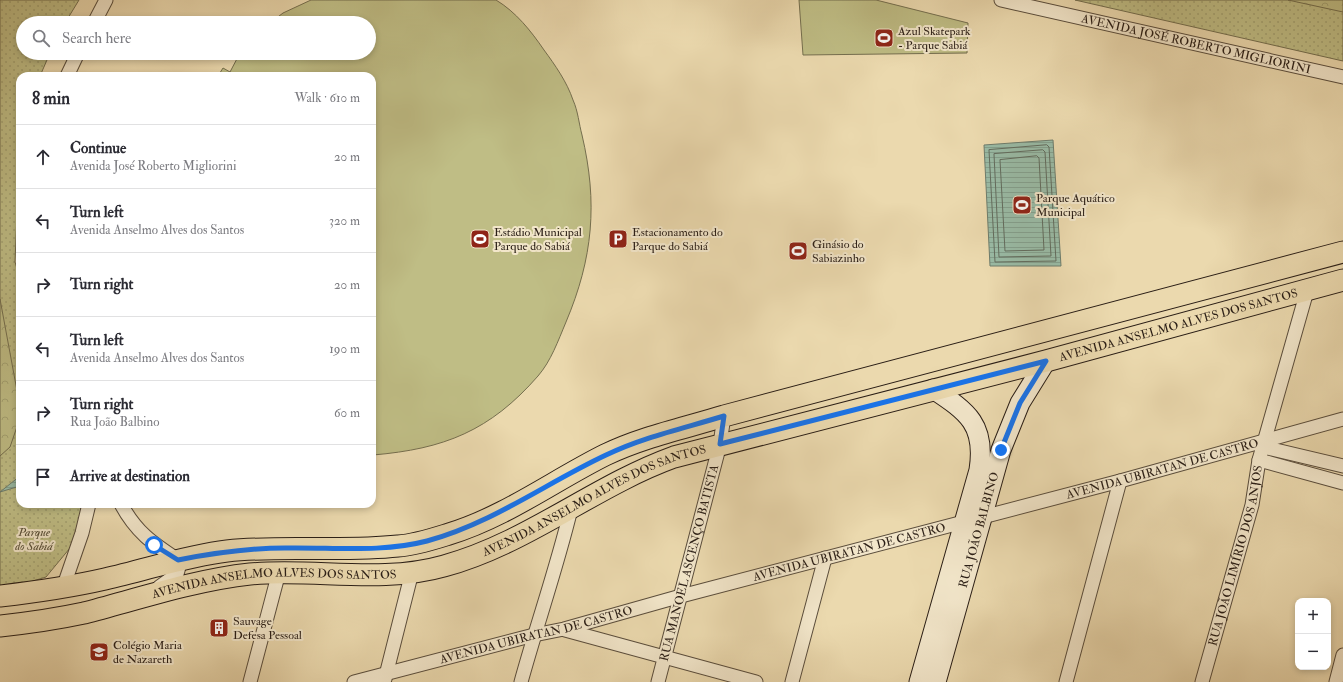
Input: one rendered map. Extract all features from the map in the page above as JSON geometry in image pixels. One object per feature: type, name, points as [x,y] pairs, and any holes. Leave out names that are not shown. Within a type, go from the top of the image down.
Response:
[{"type":"main road","points":[[0,596],[63,588],[178,560],[252,548],[366,548],[400,546],[426,541],[479,523],[619,449],[724,416],[1343,252]]},
{"type":"main road","name":"AVENIDA ANSELMO ALVES DOS SANTOS","points":[[0,626],[44,621],[82,613],[141,597],[230,577],[279,572],[367,575],[412,572],[443,567],[522,536],[652,465],[674,456],[1046,361],[1343,280]]},
{"type":"main road","name":"RUA JOÃO BALBINO","points":[[919,682],[974,518],[1010,424],[1020,403],[1046,361]]},
{"type":"main road","name":"RUA JOÃO BALBINO","points":[[933,389],[968,414],[978,432],[981,449],[974,518],[936,682]]},
{"type":"street","points":[[98,16],[106,0]]},
{"type":"street","name":"AVENIDA JOSÉ ROBERTO MIGLIORINI","points":[[1002,0],[1343,77]]},
{"type":"street","points":[[68,72],[74,60]]},
{"type":"street","name":"RUA JOÃO LIMÍRIO DOS ANJOS","points":[[1202,682],[1252,505],[1259,460],[1307,291]]},
{"type":"street","name":"RUA MANOEL ASCENÇO BATISTA","points":[[658,682],[720,444],[724,416]]},
{"type":"street","name":"AVENIDA UBIRATAN DE CASTRO","points":[[354,682],[386,677],[534,635],[564,629],[681,596],[974,518],[1265,443],[1343,419]]},
{"type":"street","points":[[1265,443],[1343,466]]},
{"type":"street","points":[[1259,460],[1343,483]]},
{"type":"street","points":[[1066,682],[1120,481]]},
{"type":"street","points":[[63,588],[82,533],[88,508]]},
{"type":"street","points":[[123,508],[133,525],[142,534],[178,560],[179,567],[177,574],[141,597]]},
{"type":"street","points":[[521,682],[534,635],[558,562],[571,509]]},
{"type":"street","points":[[792,682],[825,558]]},
{"type":"street","points":[[250,682],[279,572]]},
{"type":"street","points":[[386,677],[412,572]]},
{"type":"street","points":[[564,629],[756,682]]},
{"type":"street","points":[[1336,682],[1343,655]]},
{"type":"green space","name":"Parque do Sabiá","points":[[0,0],[79,0],[69,16],[16,16],[16,60],[47,60],[42,72],[16,72],[16,508],[81,508],[82,514],[70,548],[46,577],[20,585],[0,587]]},
{"type":"green space","name":"Estádio Municipal Parque do Sabiá","points":[[311,0],[496,0],[517,16],[539,43],[564,80],[575,104],[587,160],[591,207],[587,253],[575,298],[554,350],[543,370],[520,395],[502,411],[483,424],[464,434],[444,442],[422,448],[376,455],[376,72],[230,72],[236,60],[376,60],[376,16],[279,16]]},
{"type":"green space","name":"Azul Skatepark - Parque Sabiá","points":[[799,0],[876,0],[968,23],[967,53],[803,55]]},
{"type":"green space","points":[[1075,0],[1343,0],[1343,61]]},
{"type":"green space","points":[[1288,0],[1343,0],[1343,12]]},
{"type":"green space","name":"Estádio Municipal Parque do Sabiá","points":[[223,68],[230,72],[220,72]]},
{"type":"green space","points":[[0,299],[16,385],[16,430],[10,447],[0,456]]},
{"type":"water","name":"Parque Aquático Municipal","points":[[1053,140],[1061,266],[990,266],[984,145]]},
{"type":"water","points":[[16,479],[16,487],[0,492]]},
{"type":"place","name":"Azul Skatepark - Parque Sabiá","points":[[884,38]]},
{"type":"place","name":"Parque Aquático Municipal","points":[[1022,205]]},
{"type":"place","name":"Estádio Municipal Parque do Sabiá","points":[[480,239]]},
{"type":"place","name":"Estacionamento do Parque do Sabiá","points":[[618,239]]},
{"type":"place","name":"Ginásio do Sabiazinho","points":[[798,251]]},
{"type":"place","name":"Sauvage Defesa Pessoal","points":[[219,628]]},
{"type":"place","name":"Colégio Maria de Nazareth","points":[[99,652]]},
{"type":"route","points":[[154,545],[178,560],[252,548],[366,548],[400,546],[426,541],[479,523],[519,503],[604,455],[629,445],[724,416],[720,444],[1046,361],[1020,403],[1010,424],[1001,450]]}]
